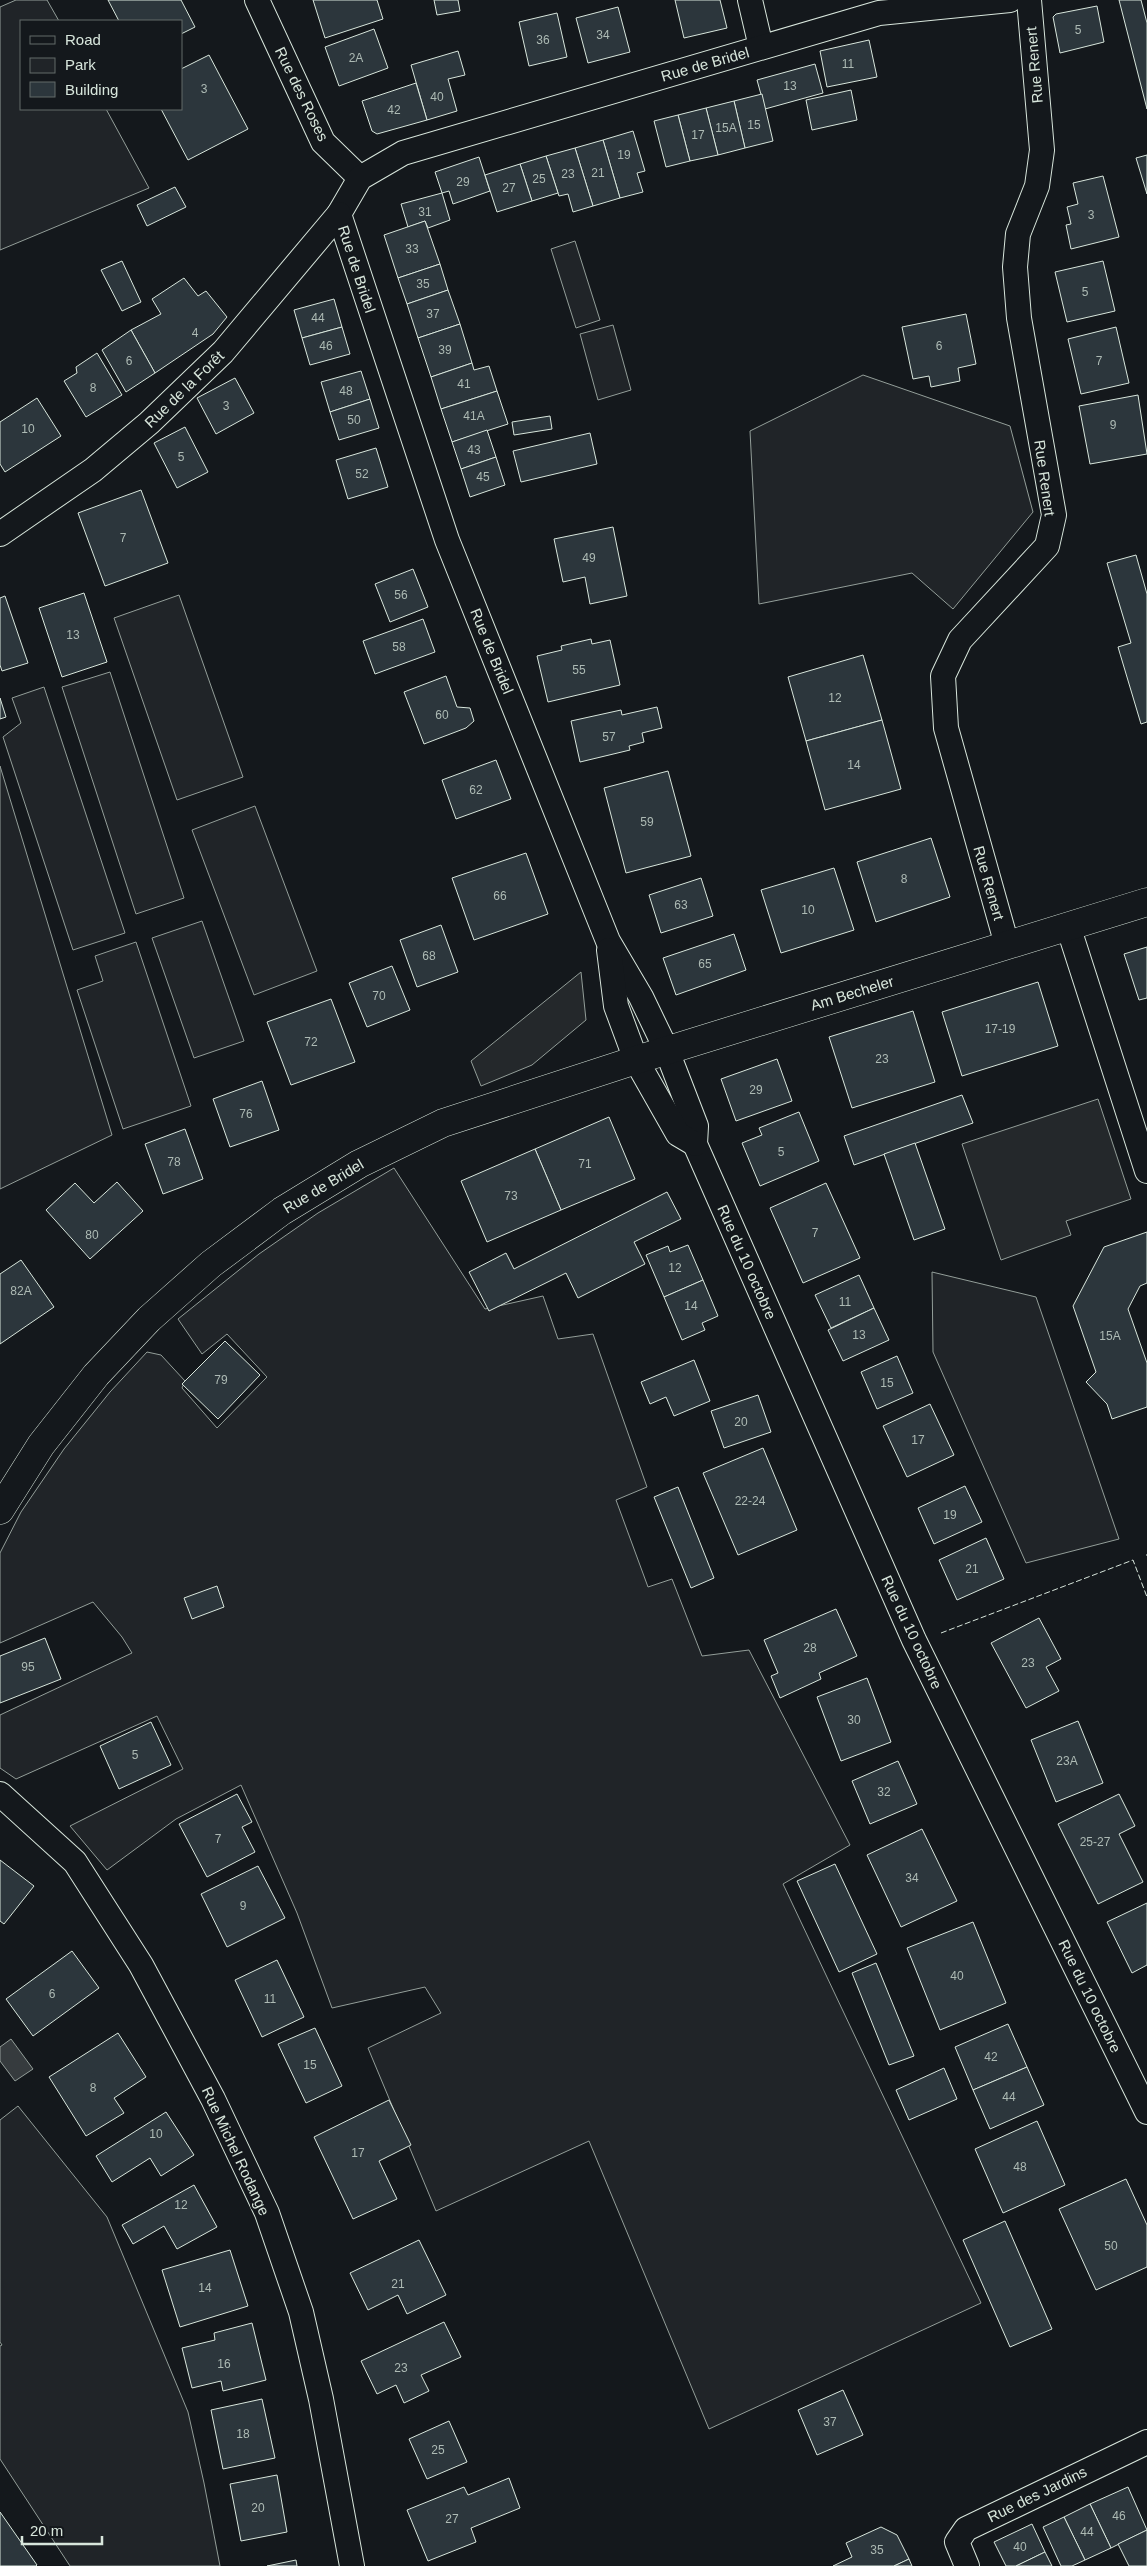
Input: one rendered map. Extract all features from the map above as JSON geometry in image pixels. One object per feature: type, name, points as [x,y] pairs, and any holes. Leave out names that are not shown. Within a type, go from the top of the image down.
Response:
[{"type":"main road","name":"Am Becheler","points":[[636,1060],[1147,902]]},
{"type":"main road","name":"Rue de Bridel","points":[[0,1510],[41,1445],[96,1375],[149,1319],[211,1264],[282,1210],[359,1164],[443,1123],[636,1060]]},
{"type":"street","name":"Rue des Roses","points":[[258,0],[323,142],[360,178]]},
{"type":"street","points":[[750,0],[761,47]]},
{"type":"street","name":"Rue de Bridel","points":[[666,1050],[641,997],[608,941],[447,540],[339,214],[360,178],[403,153],[879,13],[1010,0]]},
{"type":"street","name":"Rue Renert","points":[[1007,945],[946,728],[943,676],[960,640],[1046,546],[1054,515],[1019,318],[1015,267],[1018,234],[1037,186],[1042,150],[1029,0]]},
{"type":"street","name":"Rue de la Forêt","points":[[0,534],[93,470],[149,423],[223,352],[339,214]]},
{"type":"street","points":[[1068,926],[1147,1171]]},
{"type":"street","name":"Rue de Bridel","points":[[608,941],[616,1006],[636,1060]]},
{"type":"street","name":"Rue du 10 octobre","points":[[666,1050],[696,1126],[695,1144],[914,1640],[1147,2112]]},
{"type":"street","name":"Rue du 10 octobre","points":[[636,1060],[678,1134],[695,1144]]},
{"type":"street","name":"Rue Michel Rodange","points":[[0,1794],[75,1862],[141,1965],[213,2099],[267,2213],[300,2312],[321,2399],[352,2566]]},
{"type":"street","name":"Rue des Jardins","points":[[967,2566],[957,2542],[966,2529],[1147,2442]]},
{"type":"green space","points":[[16,0],[47,0],[58,20],[20,20],[20,110],[107,110],[149,188],[0,250],[0,7]]},
{"type":"green space","points":[[575,241],[600,320],[576,328],[551,249]]},
{"type":"green space","points":[[613,325],[631,390],[598,400],[580,334]]},
{"type":"green space","points":[[863,375],[1010,426],[1033,512],[953,609],[912,573],[759,604],[750,431]]},
{"type":"green space","points":[[179,595],[243,777],[177,800],[114,618]]},
{"type":"green space","points":[[110,672],[184,898],[136,914],[62,687]]},
{"type":"green space","points":[[44,687],[125,933],[73,950],[3,737],[21,723],[12,698]]},
{"type":"green space","points":[[0,766],[112,1135],[0,1189]]},
{"type":"green space","points":[[255,806],[317,971],[254,995],[192,830]]},
{"type":"green space","points":[[202,921],[244,1041],[194,1058],[152,938]]},
{"type":"green space","points":[[136,942],[191,1106],[123,1129],[77,990],[103,981],[95,956]]},
{"type":"green space","points":[[394,1168],[485,1309],[543,1296],[558,1339],[593,1334],[647,1487],[616,1500],[648,1587],[672,1579],[702,1656],[749,1650],[850,1845],[783,1884],[981,2303],[709,2429],[589,2141],[436,2211],[368,2048],[441,2013],[425,1987],[332,2008],[297,1913],[241,1785],[176,1819],[107,1870],[70,1826],[183,1769],[157,1716],[16,1779],[0,1768],[0,1715],[132,1653],[122,1637],[93,1602],[0,1643],[0,1553],[21,1512],[64,1449],[110,1392],[147,1352],[161,1355],[185,1381],[182,1388],[217,1428],[267,1377],[227,1334],[202,1354],[178,1319],[259,1254],[318,1213]]},
{"type":"green space","points":[[932,1272],[1036,1297],[1119,1539],[1026,1563],[933,1352]]},
{"type":"green space","points":[[18,2106],[107,2217],[188,2412],[220,2566],[70,2566],[0,2459],[0,2346],[2,2345],[0,2342],[0,2120]]},
{"type":"shaded area","points":[[581,972],[586,1020],[532,1065],[481,1086],[471,1061]]},
{"type":"shaded area","points":[[1098,1099],[1131,1199],[1066,1221],[1071,1235],[1001,1260],[962,1144]]},
{"type":"shaded area","points":[[11,2039],[33,2069],[15,2081],[0,2061],[0,2047]]},
{"type":"building","points":[[108,0],[181,0],[195,27],[182,34],[182,20],[118,20]]},
{"type":"building","points":[[313,0],[377,0],[383,19],[325,38]]},
{"type":"building","points":[[434,0],[458,0],[460,11],[437,15]]},
{"type":"building","points":[[675,0],[720,0],[727,28],[684,38]]},
{"type":"building","points":[[1119,0],[1141,0],[1147,23],[1147,109]]},
{"type":"building","points":[[1097,6],[1104,42],[1060,53],[1053,17],[1056,14]]},
{"type":"building","points":[[618,7],[630,52],[588,63],[576,18]]},
{"type":"building","points":[[557,13],[567,57],[529,66],[519,22]]},
{"type":"building","points":[[374,29],[388,68],[339,86],[325,47]]},
{"type":"building","points":[[869,40],[877,77],[827,87],[820,51]]},
{"type":"building","points":[[458,51],[465,75],[448,79],[457,111],[427,120],[411,65]]},
{"type":"building","points":[[209,55],[248,129],[188,160],[162,110],[182,110],[182,68]]},
{"type":"building","points":[[815,64],[823,93],[765,109],[757,80]]},
{"type":"building","points":[[416,83],[427,120],[377,134],[372,131],[362,101]]},
{"type":"building","points":[[851,90],[857,120],[812,130],[806,100]]},
{"type":"building","points":[[762,94],[773,141],[745,148],[734,101]]},
{"type":"building","points":[[734,101],[745,148],[718,155],[706,108]]},
{"type":"building","points":[[706,108],[718,155],[690,161],[678,115]]},
{"type":"building","points":[[678,115],[690,161],[666,167],[654,121]]},
{"type":"building","points":[[633,131],[645,171],[637,173],[643,192],[620,198],[603,140]]},
{"type":"building","points":[[603,140],[620,198],[593,206],[575,148]]},
{"type":"building","points":[[575,148],[593,206],[573,212],[568,194],[559,196],[546,156]]},
{"type":"building","points":[[1147,155],[1147,194],[1136,158]]},
{"type":"building","points":[[546,156],[558,193],[532,201],[520,164]]},
{"type":"building","points":[[479,157],[490,191],[453,204],[449,191],[442,193],[435,172]]},
{"type":"building","points":[[520,164],[532,201],[497,212],[485,175]]},
{"type":"building","points":[[1103,176],[1119,237],[1071,249],[1066,225],[1071,224],[1067,207],[1078,204],[1073,183]]},
{"type":"building","points":[[175,187],[186,207],[147,226],[137,205]]},
{"type":"building","points":[[442,193],[450,220],[428,228],[425,221],[408,227],[401,204]]},
{"type":"building","points":[[425,221],[440,264],[398,278],[384,235]]},
{"type":"building","points":[[122,261],[141,302],[122,311],[101,270]]},
{"type":"building","points":[[1103,261],[1115,311],[1067,322],[1055,272]]},
{"type":"building","points":[[440,264],[448,290],[407,304],[398,278]]},
{"type":"building","points":[[184,278],[198,296],[206,291],[227,317],[213,334],[155,373],[131,330],[161,314],[152,299]]},
{"type":"building","points":[[448,290],[460,324],[418,338],[407,304]]},
{"type":"building","points":[[334,299],[342,327],[302,338],[294,310]]},
{"type":"building","points":[[966,314],[976,364],[958,368],[960,381],[931,387],[929,376],[913,379],[902,327]]},
{"type":"building","points":[[460,324],[472,363],[431,377],[418,338]]},
{"type":"building","points":[[342,327],[350,354],[310,365],[302,338]]},
{"type":"building","points":[[1116,327],[1129,383],[1081,394],[1068,339]]},
{"type":"building","points":[[131,330],[155,373],[126,392],[102,350]]},
{"type":"building","points":[[97,353],[122,395],[86,417],[64,381],[77,373],[76,367]]},
{"type":"building","points":[[472,363],[474,370],[489,366],[497,391],[441,409],[431,377]]},
{"type":"building","points":[[361,371],[370,399],[330,412],[321,382]]},
{"type":"building","points":[[235,378],[254,413],[216,434],[197,398]]},
{"type":"building","points":[[497,391],[508,424],[452,442],[441,409]]},
{"type":"building","points":[[1138,395],[1147,454],[1090,464],[1079,406]]},
{"type":"building","points":[[37,398],[61,436],[5,472],[0,464],[0,422]]},
{"type":"building","points":[[370,399],[379,428],[339,440],[330,412]]},
{"type":"building","points":[[550,416],[552,429],[514,435],[512,422]]},
{"type":"building","points":[[185,427],[208,472],[177,488],[154,443]]},
{"type":"building","points":[[487,430],[496,457],[461,469],[452,442]]},
{"type":"building","points":[[590,433],[597,464],[521,482],[513,451]]},
{"type":"building","points":[[376,448],[388,487],[348,499],[336,460]]},
{"type":"building","points":[[496,457],[505,485],[470,497],[461,469]]},
{"type":"building","points":[[141,490],[168,563],[105,586],[78,513]]},
{"type":"building","points":[[613,527],[627,596],[590,604],[585,577],[563,582],[554,539]]},
{"type":"building","points":[[1136,555],[1147,594],[1147,722],[1141,724],[1118,647],[1131,643],[1107,563]]},
{"type":"building","points":[[413,569],[428,607],[390,622],[375,584]]},
{"type":"building","points":[[84,593],[107,662],[62,677],[39,608]]},
{"type":"building","points":[[5,596],[28,663],[2,671],[0,665],[0,598]]},
{"type":"building","points":[[423,619],[435,652],[375,674],[363,641]]},
{"type":"building","points":[[591,639],[592,644],[610,640],[620,685],[548,702],[537,656],[562,650],[561,646]]},
{"type":"building","points":[[863,655],[882,720],[806,741],[788,677]]},
{"type":"building","points":[[446,676],[457,707],[470,708],[474,721],[466,728],[424,744],[404,692]]},
{"type":"building","points":[[0,698],[6,717],[0,719]]},
{"type":"building","points":[[657,707],[662,728],[642,733],[644,742],[629,746],[630,750],[580,762],[571,721],[621,710],[622,715]]},
{"type":"building","points":[[882,720],[901,789],[825,810],[806,741]]},
{"type":"building","points":[[496,760],[511,799],[456,819],[442,780]]},
{"type":"building","points":[[668,771],[691,856],[626,873],[604,788]]},
{"type":"building","points":[[931,838],[950,897],[876,922],[857,862]]},
{"type":"building","points":[[526,853],[548,914],[474,940],[452,878]]},
{"type":"building","points":[[834,868],[854,930],[781,953],[761,890]]},
{"type":"building","points":[[701,878],[713,916],[661,933],[649,895]]},
{"type":"building","points":[[441,925],[458,972],[417,987],[400,940]]},
{"type":"building","points":[[734,934],[746,970],[676,995],[663,958]]},
{"type":"building","points":[[1147,947],[1147,998],[1139,1000],[1124,954]]},
{"type":"building","points":[[392,966],[410,1010],[367,1027],[349,983]]},
{"type":"building","points":[[1038,982],[1058,1046],[962,1076],[942,1012]]},
{"type":"building","points":[[331,999],[355,1062],[291,1085],[267,1022]]},
{"type":"building","points":[[913,1011],[935,1082],[852,1108],[829,1037]]},
{"type":"building","points":[[777,1059],[792,1101],[736,1121],[721,1079]]},
{"type":"building","points":[[262,1081],[279,1130],[230,1147],[213,1099]]},
{"type":"building","points":[[962,1095],[973,1123],[854,1165],[844,1136]]},
{"type":"building","points":[[799,1112],[819,1161],[760,1186],[742,1143],[762,1135],[759,1128]]},
{"type":"building","points":[[609,1117],[635,1179],[561,1210],[535,1149]]},
{"type":"building","points":[[185,1129],[203,1179],[163,1194],[145,1144]]},
{"type":"building","points":[[915,1143],[945,1229],[914,1240],[884,1154]]},
{"type":"building","points":[[535,1149],[561,1210],[487,1242],[461,1181]]},
{"type":"building","points":[[117,1182],[143,1211],[90,1259],[46,1210],[75,1183],[94,1203]]},
{"type":"building","points":[[826,1183],[860,1258],[803,1283],[770,1208]]},
{"type":"building","points":[[667,1192],[681,1219],[634,1242],[645,1264],[578,1298],[566,1273],[489,1311],[469,1272],[506,1253],[514,1269]]},
{"type":"building","points":[[1147,1232],[1147,1283],[1140,1286],[1128,1309],[1147,1363],[1147,1407],[1112,1419],[1107,1404],[1086,1382],[1096,1372],[1073,1306],[1104,1247]]},
{"type":"building","points":[[688,1245],[703,1280],[664,1297],[646,1255],[668,1246],[670,1252]]},
{"type":"building","points":[[21,1260],[54,1307],[0,1344],[0,1274]]},
{"type":"building","points":[[859,1275],[874,1308],[831,1328],[815,1295]]},
{"type":"building","points":[[703,1280],[718,1316],[702,1323],[705,1330],[682,1340],[664,1297]]},
{"type":"building","points":[[874,1308],[889,1340],[843,1361],[828,1330]]},
{"type":"building","points":[[225,1341],[260,1375],[218,1419],[182,1384]]},
{"type":"building","points":[[897,1356],[913,1393],[877,1409],[861,1372]]},
{"type":"building","points":[[694,1360],[710,1401],[674,1416],[666,1397],[650,1404],[641,1382]]},
{"type":"building","points":[[758,1395],[771,1432],[724,1448],[711,1411]]},
{"type":"building","points":[[930,1404],[954,1455],[907,1477],[883,1426]]},
{"type":"building","points":[[763,1448],[797,1530],[738,1555],[703,1473]]},
{"type":"building","points":[[965,1486],[982,1522],[934,1544],[918,1508]]},
{"type":"building","points":[[678,1487],[714,1578],[691,1588],[654,1497]]},
{"type":"building","points":[[986,1538],[1004,1579],[957,1600],[939,1560]]},
{"type":"building","points":[[217,1586],[224,1607],[192,1619],[184,1598]]},
{"type":"building","points":[[836,1609],[857,1656],[819,1673],[821,1679],[780,1698],[771,1676],[778,1673],[764,1640]]},
{"type":"building","points":[[1039,1618],[1061,1659],[1046,1667],[1059,1691],[1026,1708],[991,1643]]},
{"type":"building","points":[[45,1638],[61,1679],[0,1703],[0,1656]]},
{"type":"building","points":[[867,1678],[891,1742],[841,1761],[817,1697]]},
{"type":"building","points":[[1078,1721],[1103,1783],[1056,1802],[1031,1740]]},
{"type":"building","points":[[151,1722],[171,1765],[119,1789],[100,1746]]},
{"type":"building","points":[[898,1761],[917,1804],[870,1824],[852,1781]]},
{"type":"building","points":[[237,1794],[252,1822],[242,1827],[255,1852],[207,1877],[179,1824]]},
{"type":"building","points":[[1119,1794],[1135,1826],[1119,1834],[1143,1882],[1098,1904],[1058,1824]]},
{"type":"building","points":[[922,1829],[957,1901],[901,1927],[867,1855]]},
{"type":"building","points":[[0,1860],[34,1886],[4,1924],[0,1921]]},
{"type":"building","points":[[835,1864],[877,1954],[839,1972],[797,1881]]},
{"type":"building","points":[[258,1866],[285,1918],[227,1947],[201,1894]]},
{"type":"building","points":[[1147,1903],[1147,1965],[1132,1973],[1107,1922]]},
{"type":"building","points":[[973,1922],[1006,2003],[940,2030],[907,1948]]},
{"type":"building","points":[[72,1951],[99,1988],[33,2036],[6,1999]]},
{"type":"building","points":[[277,1960],[304,2017],[262,2037],[235,1980]]},
{"type":"building","points":[[876,1963],[914,2056],[889,2065],[852,1973]]},
{"type":"building","points":[[1008,2024],[1027,2067],[973,2090],[955,2047]]},
{"type":"building","points":[[315,2028],[342,2086],[306,2103],[278,2044]]},
{"type":"building","points":[[118,2033],[146,2077],[114,2098],[124,2113],[86,2136],[49,2077]]},
{"type":"building","points":[[1027,2067],[1044,2105],[990,2129],[973,2090]]},
{"type":"building","points":[[944,2068],[957,2099],[909,2120],[896,2090]]},
{"type":"building","points":[[389,2100],[411,2145],[379,2161],[397,2199],[353,2219],[314,2137]]},
{"type":"building","points":[[166,2112],[194,2155],[161,2176],[150,2158],[112,2182],[96,2156]]},
{"type":"building","points":[[1037,2121],[1065,2185],[1003,2213],[975,2149]]},
{"type":"building","points":[[1126,2179],[1147,2225],[1147,2267],[1096,2290],[1059,2209]]},
{"type":"building","points":[[194,2185],[217,2227],[177,2249],[164,2226],[133,2244],[122,2225]]},
{"type":"building","points":[[1005,2221],[1052,2329],[1010,2347],[963,2240]]},
{"type":"building","points":[[419,2240],[446,2295],[407,2314],[398,2295],[368,2310],[350,2273]]},
{"type":"building","points":[[230,2250],[248,2306],[180,2327],[162,2270]]},
{"type":"building","points":[[444,2322],[461,2357],[421,2375],[429,2391],[404,2403],[396,2385],[377,2394],[361,2361]]},
{"type":"building","points":[[252,2323],[266,2380],[223,2391],[221,2381],[192,2388],[182,2348],[215,2340],[214,2333]]},
{"type":"building","points":[[843,2390],[863,2435],[817,2455],[798,2410]]},
{"type":"building","points":[[262,2399],[275,2458],[223,2469],[211,2410]]},
{"type":"building","points":[[449,2421],[467,2462],[427,2479],[409,2439]]},
{"type":"building","points":[[277,2475],[287,2532],[241,2541],[230,2484]]},
{"type":"building","points":[[509,2478],[520,2508],[471,2528],[476,2542],[428,2561],[407,2510],[464,2487],[468,2495]]},
{"type":"building","points":[[1128,2487],[1147,2530],[1111,2548],[1090,2504]]},
{"type":"building","points":[[1090,2504],[1111,2548],[1085,2560],[1064,2517]]},
{"type":"building","points":[[0,2512],[37,2565],[36,2566],[0,2566]]},
{"type":"building","points":[[1064,2517],[1085,2560],[1072,2566],[1061,2566],[1043,2527]]},
{"type":"building","points":[[1032,2524],[1045,2552],[1016,2566],[1006,2566],[994,2542]]},
{"type":"building","points":[[881,2527],[897,2535],[909,2559],[894,2566],[833,2566],[852,2557],[846,2543]]},
{"type":"building","points":[[1147,2530],[1147,2566],[1129,2566],[1118,2544]]},
{"type":"building","points":[[1045,2552],[1052,2566],[1016,2566]]},
{"type":"building","points":[[909,2559],[912,2566],[894,2566]]},
{"type":"building","points":[[296,2560],[297,2566],[267,2566]]},
{"type":"fence","points":[[941,1633],[1133,1560],[1147,1597]]}]
